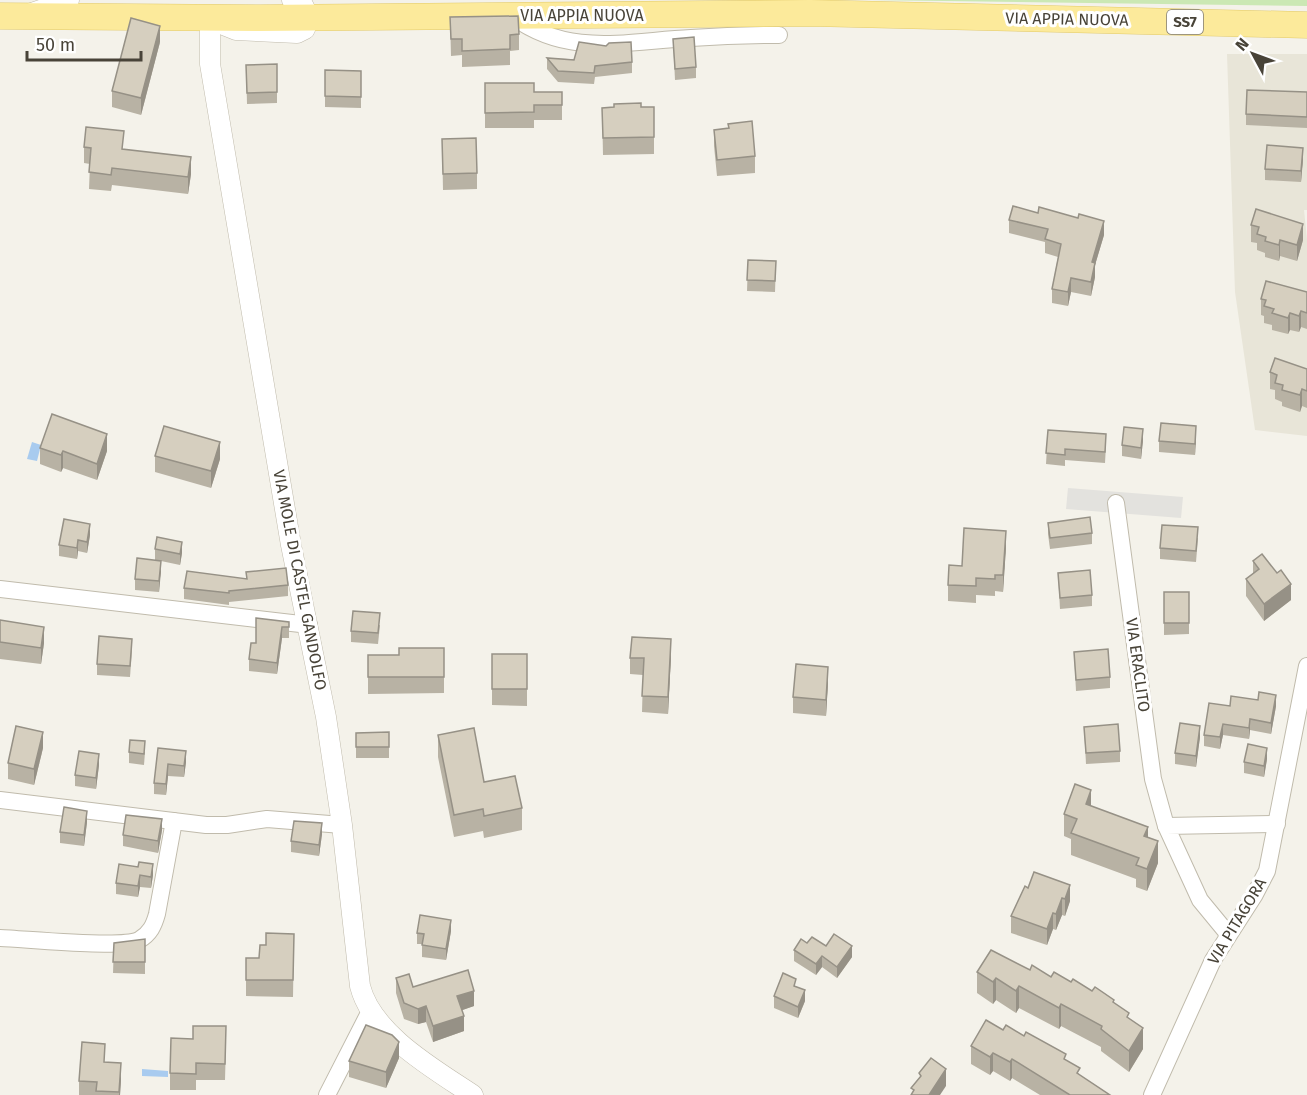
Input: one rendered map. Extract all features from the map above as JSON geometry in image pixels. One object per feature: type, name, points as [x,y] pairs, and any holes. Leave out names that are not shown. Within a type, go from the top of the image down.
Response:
[{"type":"main road","name":"VIA APPIA NUOVA","points":[[12,16],[210,16],[300,8],[511,15],[810,14],[1307,25]]},
{"type":"street","points":[[12,16],[69,0]]},
{"type":"street","points":[[511,15],[540,35],[599,45],[689,38],[779,35]]},
{"type":"street","name":"VIA MOLE DI CASTEL GANDOLFO","points":[[210,16],[210,64],[291,545],[309,625],[342,825],[358,978],[370,1011],[383,1027],[423,1060],[473,1095]]},
{"type":"street","name":"VIA ERACLITO","points":[[1116,503],[1153,779],[1166,826],[1200,900],[1228,934]]},
{"type":"street","points":[[0,589],[309,625]]},
{"type":"street","name":"VIA PITAGORA","points":[[1152,1095],[1199,988],[1228,934],[1263,880],[1277,824],[1307,666]]},
{"type":"street","points":[[0,800],[220,825],[267,819],[342,825]]},
{"type":"street","points":[[0,938],[122,944],[144,937],[153,926],[157,914],[174,821]]},
{"type":"street","points":[[1166,826],[1277,824]]},
{"type":"street","points":[[327,1095],[370,1011]]},
{"type":"shaded area","points":[[1227,54],[1307,54],[1307,210],[1304,210],[1307,239],[1307,436],[1255,430],[1235,292]]},
{"type":"shaded area","points":[[1068,488],[1183,497],[1181,518],[1066,509]]},
{"type":"green space","points":[[869,0],[1307,0],[1307,6]]},
{"type":"water","points":[[32,442],[41,445],[37,461],[27,459]]},
{"type":"water","points":[[142,1069],[168,1071],[168,1077],[142,1076]]},
{"type":"building","points":[[518,16],[519,34],[510,35],[510,49],[462,51],[462,39],[451,39],[450,17]]},
{"type":"building","points":[[131,18],[160,26],[141,98],[112,91]]},
{"type":"building","points":[[694,37],[696,67],[675,69],[673,39]]},
{"type":"building","points":[[579,42],[606,46],[609,43],[631,42],[632,62],[595,66],[594,73],[558,71],[547,58],[574,60]]},
{"type":"building","points":[[277,64],[277,92],[247,93],[246,65]]},
{"type":"building","points":[[325,70],[361,71],[361,97],[325,96]]},
{"type":"building","points":[[485,83],[534,83],[534,92],[562,92],[562,105],[534,105],[534,112],[485,113]]},
{"type":"building","points":[[1247,90],[1307,92],[1307,117],[1246,114]]},
{"type":"building","points":[[641,103],[641,107],[654,107],[654,137],[603,138],[602,108],[614,107],[614,104]]},
{"type":"building","points":[[752,121],[755,156],[717,160],[714,130],[729,128],[728,124]]},
{"type":"building","points":[[86,127],[124,131],[122,149],[191,157],[188,177],[112,168],[111,175],[89,172],[91,148],[84,147]]},
{"type":"building","points":[[476,138],[477,173],[443,174],[442,139]]},
{"type":"building","points":[[1267,145],[1303,148],[1301,171],[1265,169]]},
{"type":"building","points":[[1013,206],[1038,213],[1039,207],[1078,218],[1079,214],[1104,221],[1092,262],[1095,263],[1091,282],[1071,278],[1068,292],[1052,289],[1061,244],[1045,239],[1048,229],[1009,220]]},
{"type":"building","points":[[1256,209],[1303,224],[1297,245],[1280,240],[1279,245],[1265,241],[1266,237],[1257,234],[1259,227],[1251,225]]},
{"type":"building","points":[[748,260],[776,261],[775,281],[747,280]]},
{"type":"building","points":[[1266,281],[1307,292],[1307,313],[1301,311],[1299,316],[1290,313],[1288,318],[1272,313],[1274,309],[1264,306],[1266,300],[1261,299]]},
{"type":"building","points":[[1275,358],[1307,369],[1307,391],[1302,389],[1300,395],[1282,390],[1283,385],[1275,383],[1277,375],[1270,372]]},
{"type":"building","points":[[52,414],[107,434],[97,464],[63,451],[61,455],[40,448]]},
{"type":"building","points":[[1161,423],[1196,426],[1195,444],[1159,441]]},
{"type":"building","points":[[164,426],[220,442],[211,471],[155,456]]},
{"type":"building","points":[[1124,427],[1143,429],[1141,448],[1122,445]]},
{"type":"building","points":[[1048,430],[1106,434],[1105,452],[1065,449],[1065,455],[1046,453]]},
{"type":"building","points":[[1090,517],[1092,533],[1050,538],[1048,523]]},
{"type":"building","points":[[64,519],[90,524],[87,542],[78,540],[77,548],[59,545]]},
{"type":"building","points":[[1162,525],[1198,527],[1196,551],[1160,548]]},
{"type":"building","points":[[964,528],[1006,531],[1003,575],[995,575],[995,579],[976,578],[976,586],[948,585],[949,565],[962,566]]},
{"type":"building","points":[[157,537],[182,542],[180,554],[155,549]]},
{"type":"building","points":[[1262,554],[1277,573],[1281,570],[1291,584],[1264,604],[1246,579],[1259,569],[1253,561]]},
{"type":"building","points":[[137,558],[161,561],[159,581],[135,579]]},
{"type":"building","points":[[286,568],[288,585],[229,591],[229,593],[184,588],[187,571],[247,579],[246,572]]},
{"type":"building","points":[[1090,570],[1092,595],[1060,598],[1058,573]]},
{"type":"building","points":[[1164,592],[1189,592],[1189,623],[1164,623]]},
{"type":"building","points":[[353,611],[380,613],[378,633],[351,631]]},
{"type":"building","points":[[256,618],[289,622],[289,627],[282,627],[277,663],[249,659],[251,643],[256,643]]},
{"type":"building","points":[[0,620],[44,627],[41,648],[0,642]]},
{"type":"building","points":[[99,636],[132,639],[130,666],[97,664]]},
{"type":"building","points":[[632,637],[671,639],[668,697],[642,696],[644,658],[630,658]]},
{"type":"building","points":[[399,648],[444,648],[444,677],[368,677],[368,655],[399,655]]},
{"type":"building","points":[[1108,649],[1110,677],[1076,680],[1074,652]]},
{"type":"building","points":[[492,654],[527,654],[527,689],[492,689]]},
{"type":"building","points":[[796,664],[828,667],[826,700],[793,697]]},
{"type":"building","points":[[1259,692],[1276,695],[1271,723],[1250,719],[1249,728],[1223,724],[1220,737],[1204,735],[1209,703],[1230,706],[1231,696],[1258,700]]},
{"type":"building","points":[[1180,723],[1200,726],[1196,756],[1175,753]]},
{"type":"building","points":[[1118,724],[1120,751],[1086,753],[1084,727]]},
{"type":"building","points":[[16,726],[43,732],[34,769],[8,763]]},
{"type":"building","points":[[474,728],[484,782],[515,776],[522,808],[484,816],[483,809],[454,815],[438,735]]},
{"type":"building","points":[[389,732],[389,747],[356,747],[356,733]]},
{"type":"building","points":[[130,740],[145,741],[144,754],[129,752]]},
{"type":"building","points":[[1248,744],[1267,748],[1264,766],[1244,762]]},
{"type":"building","points":[[158,748],[186,751],[184,766],[168,764],[166,784],[154,783]]},
{"type":"building","points":[[79,751],[99,754],[96,778],[75,775]]},
{"type":"building","points":[[1075,784],[1091,790],[1086,804],[1148,827],[1144,836],[1158,841],[1147,869],[1136,865],[1139,858],[1071,833],[1077,819],[1064,814]]},
{"type":"building","points":[[64,807],[87,811],[84,835],[60,832]]},
{"type":"building","points":[[126,815],[162,819],[158,841],[123,835]]},
{"type":"building","points":[[294,821],[322,823],[319,845],[291,841]]},
{"type":"building","points":[[139,862],[153,864],[151,877],[140,875],[138,886],[116,883],[119,864],[138,867]]},
{"type":"building","points":[[1034,872],[1070,885],[1056,914],[1053,913],[1047,929],[1011,916],[1025,886],[1028,888]]},
{"type":"building","points":[[420,915],[451,920],[446,949],[422,945],[424,934],[417,933]]},
{"type":"building","points":[[266,933],[294,934],[293,980],[246,980],[246,958],[259,958],[260,945],[266,945]]},
{"type":"building","points":[[834,934],[852,946],[837,967],[822,956],[816,964],[794,950],[801,939],[807,943],[812,937],[826,946]]},
{"type":"building","points":[[145,939],[145,962],[113,962],[114,943]]},
{"type":"building","points":[[991,950],[1030,970],[1032,965],[1051,977],[1054,972],[1071,982],[1073,979],[1092,991],[1095,987],[1114,1000],[1113,1002],[1129,1013],[1127,1017],[1143,1028],[1129,1051],[1101,1029],[1102,1026],[1061,1004],[1059,1008],[1019,986],[1016,991],[996,978],[993,982],[977,972]]},
{"type":"building","points":[[468,970],[474,991],[457,996],[464,1016],[433,1026],[426,1006],[418,1009],[404,1003],[396,978],[409,974],[413,987]]},
{"type":"building","points":[[783,973],[796,979],[794,986],[805,990],[798,1007],[774,996]]},
{"type":"building","points":[[986,1020],[1003,1030],[1006,1025],[1024,1036],[1026,1032],[1066,1054],[1064,1059],[1080,1068],[1077,1073],[1110,1095],[1070,1095],[1012,1059],[1010,1062],[993,1053],[990,1057],[971,1046]]},
{"type":"building","points":[[366,1025],[392,1035],[399,1042],[386,1072],[349,1061]]},
{"type":"building","points":[[193,1026],[226,1026],[225,1064],[196,1063],[196,1074],[170,1073],[171,1038],[193,1039]]},
{"type":"building","points":[[82,1042],[105,1044],[104,1062],[121,1063],[119,1092],[96,1091],[97,1082],[79,1081]]},
{"type":"building","points":[[931,1058],[946,1069],[929,1095],[911,1095],[914,1090],[911,1088],[921,1076],[919,1073]]}]
